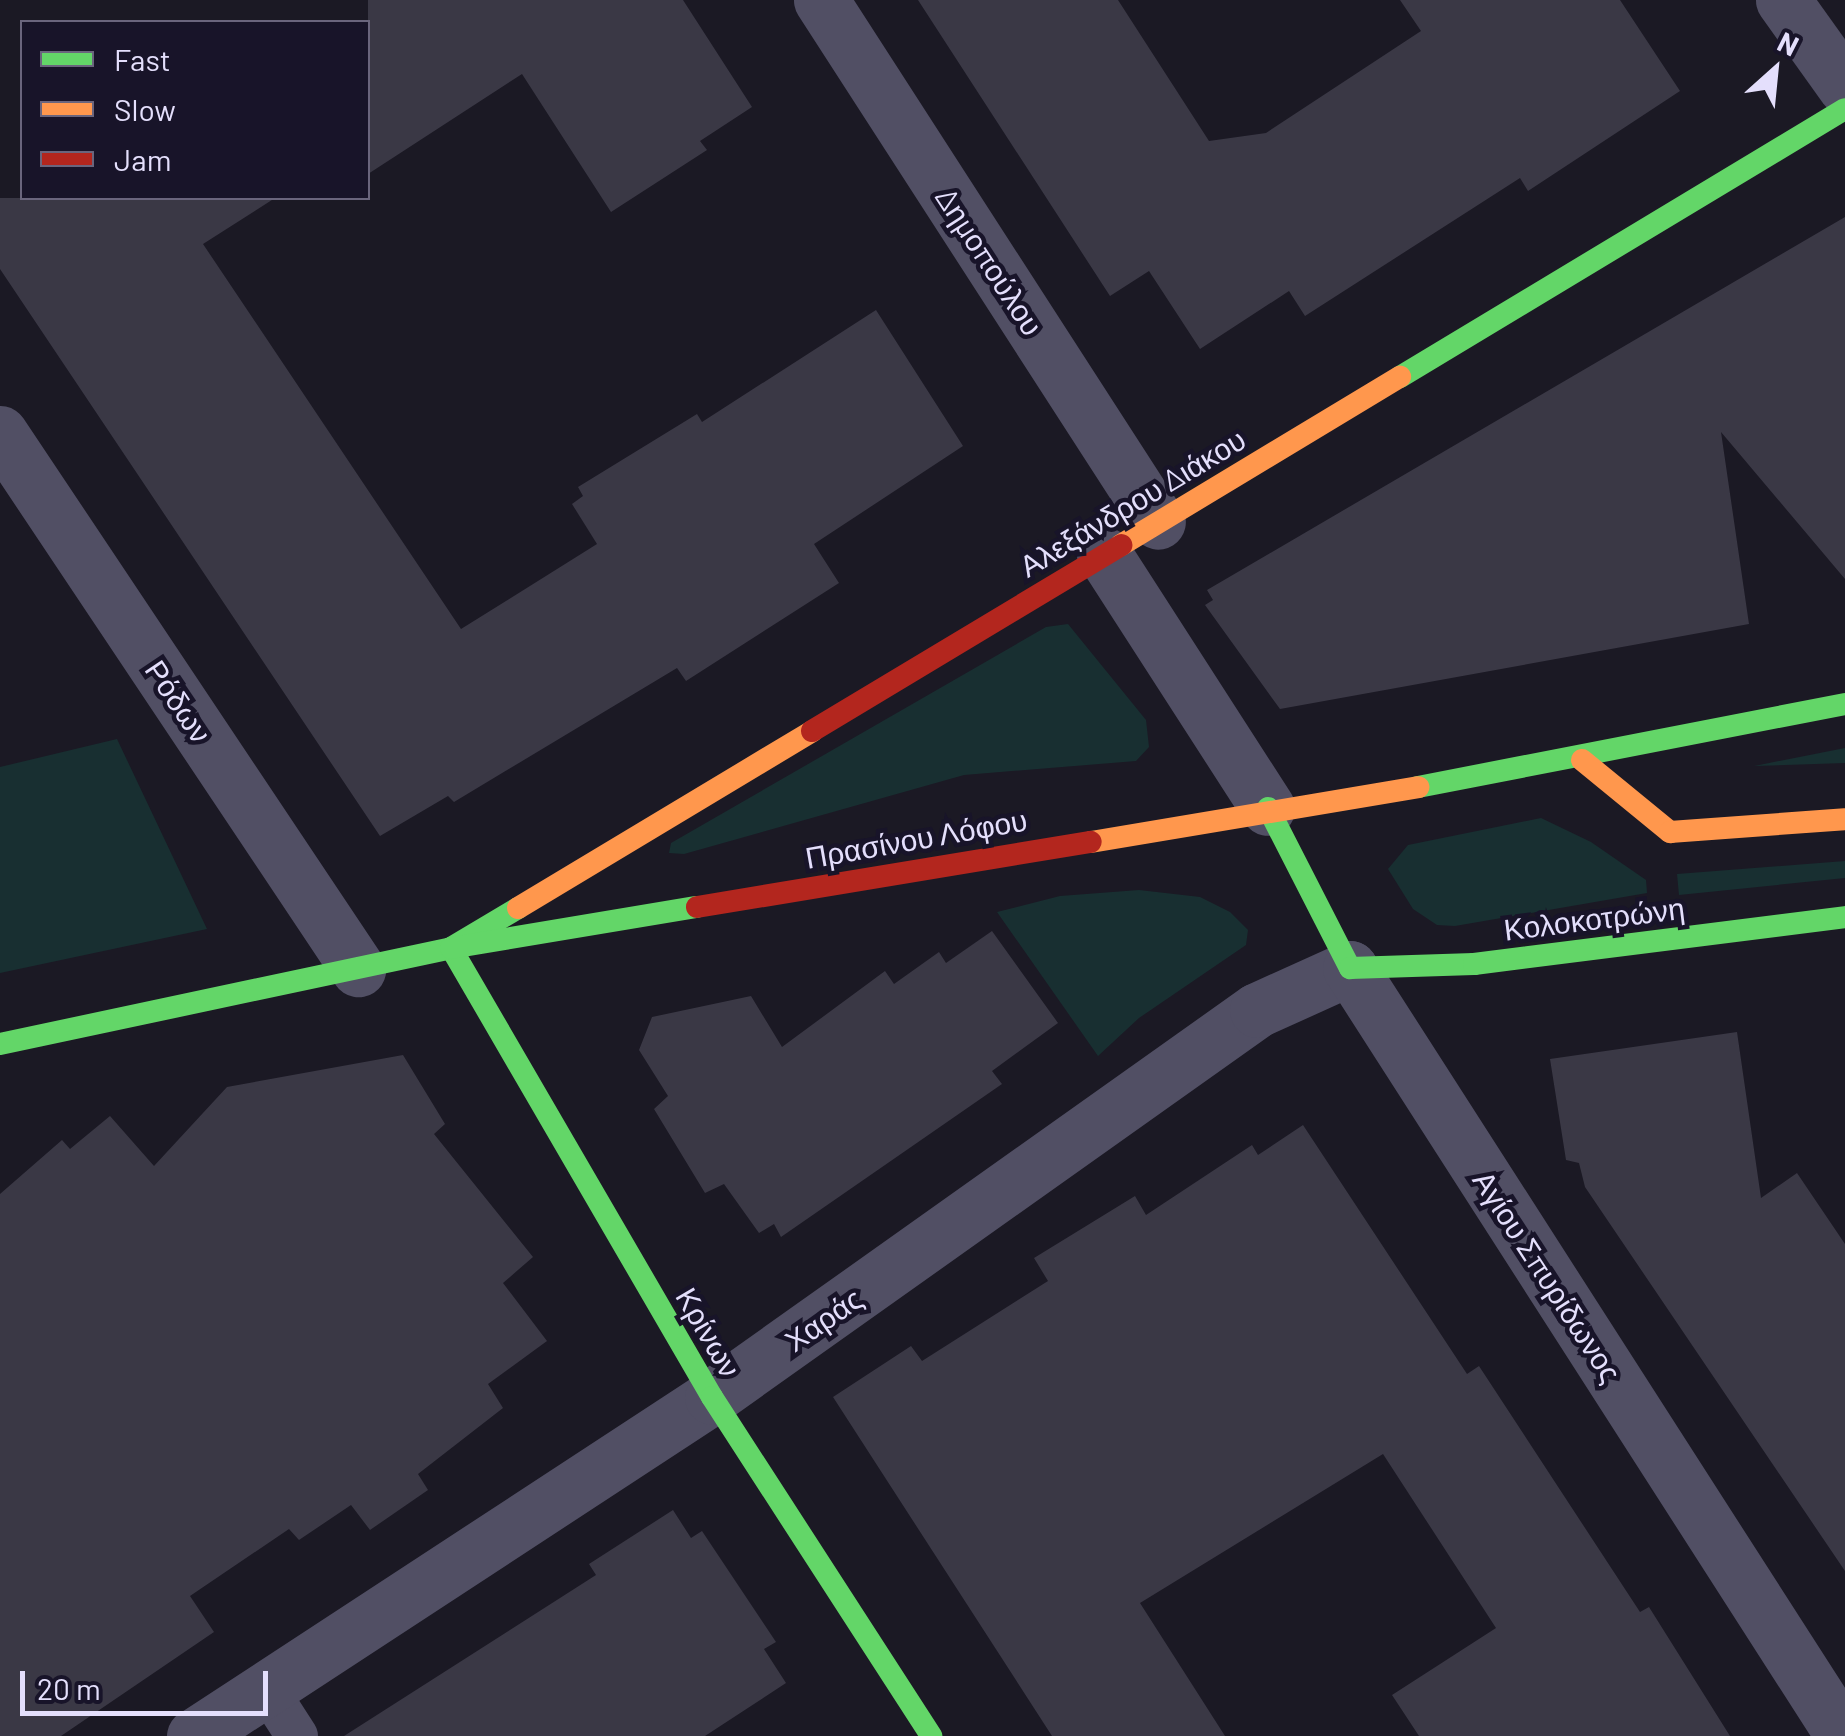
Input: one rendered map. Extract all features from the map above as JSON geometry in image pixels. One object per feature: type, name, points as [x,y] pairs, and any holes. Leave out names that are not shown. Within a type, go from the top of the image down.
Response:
[{"type":"street","name":"Δημοπούλου","points":[[822,0],[1158,522]]},
{"type":"street","points":[[1783,0],[1845,87]]},
{"type":"street","name":"Αλεξάνδρου Διάκου","points":[[450,948],[1845,109]]},
{"type":"street","name":"Ρόδων","points":[[0,433],[358,969]]},
{"type":"street","points":[[1104,554],[1268,808]]},
{"type":"street","name":"Πρασίνου Λόφου","points":[[0,1044],[450,948],[1268,808],[1582,760],[1845,704]]},
{"type":"street","points":[[1582,760],[1670,832],[1845,819]]},
{"type":"street","name":"Αγίου Σπυρίδωνος","points":[[1268,808],[1350,968],[1844,1736]]},
{"type":"street","name":"Κολοκοτρώνη","points":[[1350,968],[1474,964],[1845,917]]},
{"type":"street","name":"Κρίνων","points":[[450,948],[712,1397],[931,1736]]},
{"type":"street","name":"Χαράς","points":[[194,1736],[712,1397],[1257,1010],[1350,968]]},
{"type":"lane","points":[[266,1688],[297,1736]]},
{"type":"green space","points":[[1068,624],[1146,720],[1149,747],[1136,761],[964,775],[684,854],[669,853],[671,843],[1046,627]]},
{"type":"green space","points":[[117,739],[207,929],[0,973],[0,767]]},
{"type":"green space","points":[[1845,748],[1845,763],[1754,766]]},
{"type":"green space","points":[[1541,818],[1591,842],[1646,880],[1647,893],[1455,926],[1437,925],[1413,909],[1388,869],[1408,845]]},
{"type":"green space","points":[[1845,861],[1845,878],[1679,895],[1677,874]]},
{"type":"green space","points":[[1139,890],[1200,897],[1230,912],[1248,930],[1246,945],[1139,1018],[1098,1056],[997,912],[1060,896]]},
{"type":"building","points":[[368,0],[683,0],[752,107],[700,141],[707,150],[611,212],[522,74],[370,173]]},
{"type":"building","points":[[918,0],[1118,0],[1209,141],[1266,133],[1421,31],[1400,0],[1620,0],[1680,91],[1528,191],[1520,178],[1305,316],[1289,291],[1200,349],[1149,271],[1110,296]]},
{"type":"building","points":[[0,198],[272,200],[203,244],[461,629],[597,544],[572,504],[583,496],[578,487],[697,414],[702,422],[876,310],[963,446],[814,544],[839,583],[686,681],[677,668],[454,802],[448,796],[380,836],[0,269]]},
{"type":"building","points":[[1845,217],[1845,579],[1721,432],[1749,624],[1280,709],[1205,605],[1213,600],[1207,590]]},
{"type":"building","points":[[992,931],[1058,1023],[992,1071],[1002,1084],[781,1237],[774,1224],[759,1233],[724,1184],[705,1193],[654,1109],[668,1096],[639,1050],[652,1017],[751,996],[782,1047],[885,971],[894,984],[939,952],[946,963]]},
{"type":"building","points":[[1737,1032],[1761,1198],[1797,1173],[1845,1244],[1845,1571],[1585,1187],[1579,1163],[1566,1160],[1550,1059]]},
{"type":"building","points":[[403,1055],[445,1124],[434,1134],[533,1257],[503,1283],[547,1341],[488,1384],[503,1408],[418,1474],[428,1490],[370,1530],[351,1505],[299,1540],[289,1529],[190,1596],[214,1632],[61,1736],[0,1736],[0,1194],[62,1140],[70,1149],[110,1116],[154,1166],[227,1087]]},
{"type":"building","points":[[1303,1125],[1467,1374],[1479,1366],[1640,1612],[1649,1607],[1730,1736],[1419,1736],[1392,1695],[1496,1628],[1383,1454],[1140,1603],[1225,1736],[1052,1736],[833,1397],[911,1346],[922,1361],[1048,1281],[1034,1258],[1135,1196],[1146,1215],[1252,1145],[1258,1155]]},
{"type":"building","points":[[673,1510],[691,1538],[702,1531],[776,1642],[764,1649],[786,1683],[705,1736],[344,1736],[596,1575],[589,1564]]},
{"type":"traffic: fast","points":[[1400,377],[1845,109]]},
{"type":"traffic: fast","points":[[1418,787],[1845,704]]},
{"type":"traffic: fast","points":[[1268,808],[1350,968],[1474,964],[1845,917]]},
{"type":"traffic: fast","points":[[0,1044],[451,948],[697,907]]},
{"type":"traffic: fast","points":[[518,908],[451,948],[712,1397],[931,1736]]},
{"type":"traffic: slow","points":[[1121,545],[1400,377]]},
{"type":"traffic: slow","points":[[518,908],[812,731]]},
{"type":"traffic: slow","points":[[1582,760],[1670,832],[1845,819]]},
{"type":"traffic: slow","points":[[1091,842],[1418,787]]},
{"type":"traffic: jam","points":[[812,731],[1121,545]]},
{"type":"traffic: jam","points":[[697,907],[1091,842]]}]
